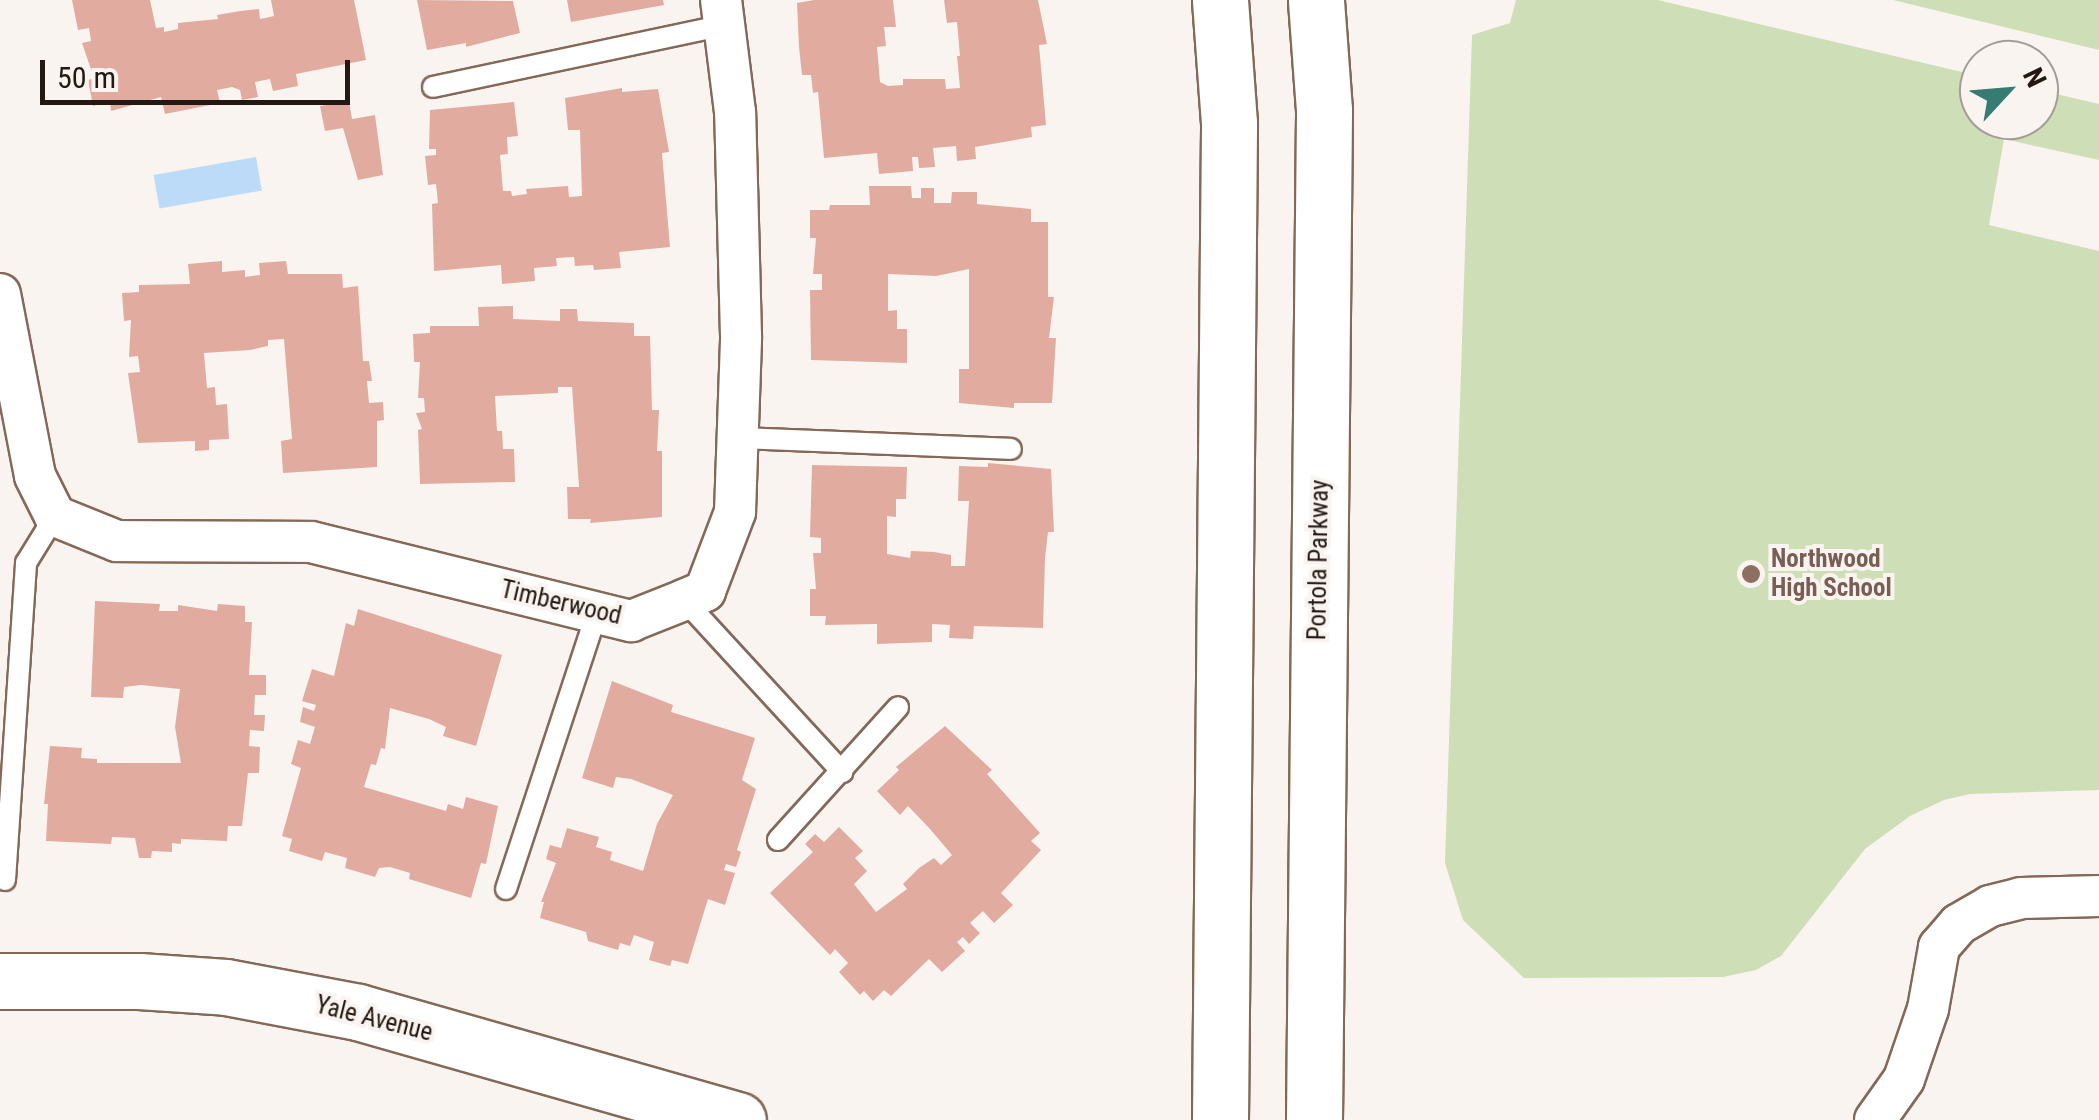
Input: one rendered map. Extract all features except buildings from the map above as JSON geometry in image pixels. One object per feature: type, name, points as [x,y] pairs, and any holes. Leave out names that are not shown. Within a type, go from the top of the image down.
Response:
[{"type":"main road","points":[[1220,0],[1229,123],[1220,1120]]},
{"type":"main road","name":"Portola Parkway","points":[[1314,1120],[1324,110],[1316,0]]},
{"type":"main road","name":"Yale Avenue","points":[[0,982],[140,980],[264,994],[358,1012],[738,1120]]},
{"type":"street","name":"Timberwood","points":[[55,516],[117,542],[311,542],[631,621],[705,591],[735,512],[738,438],[741,336],[735,112],[723,13]]},
{"type":"street","points":[[0,294],[13,427],[55,516]]},
{"type":"street","points":[[1876,1120],[1904,1079],[1928,1009],[1940,947],[1959,924],[1990,906],[2021,898],[2099,896]]},
{"type":"lane","points":[[433,87],[723,13]]},
{"type":"lane","points":[[738,438],[1012,449]]},
{"type":"lane","points":[[5,880],[26,563],[55,516]]},
{"type":"lane","points":[[684,600],[842,772]]},
{"type":"lane","points":[[506,889],[597,612]]},
{"type":"lane","points":[[778,840],[898,707]]},
{"type":"green space","name":"Northwood High School","points":[[1516,0],[1658,0],[1959,71],[1959,140],[2004,140],[1989,225],[2099,251],[2099,790],[1970,794],[1944,800],[1910,816],[1865,849],[1781,956],[1756,970],[1723,977],[1524,978],[1463,920],[1445,863],[1472,35],[1510,23]]},
{"type":"green space","points":[[1893,0],[2099,0],[2099,50]]},
{"type":"green space","name":"Northwood High School","points":[[2059,95],[2099,104],[2099,160],[2009,140],[2059,140]]},
{"type":"water","points":[[256,157],[262,190],[159,209],[154,175]]},
{"type":"place","name":"Northwood High School","points":[[1751,574]]}]
